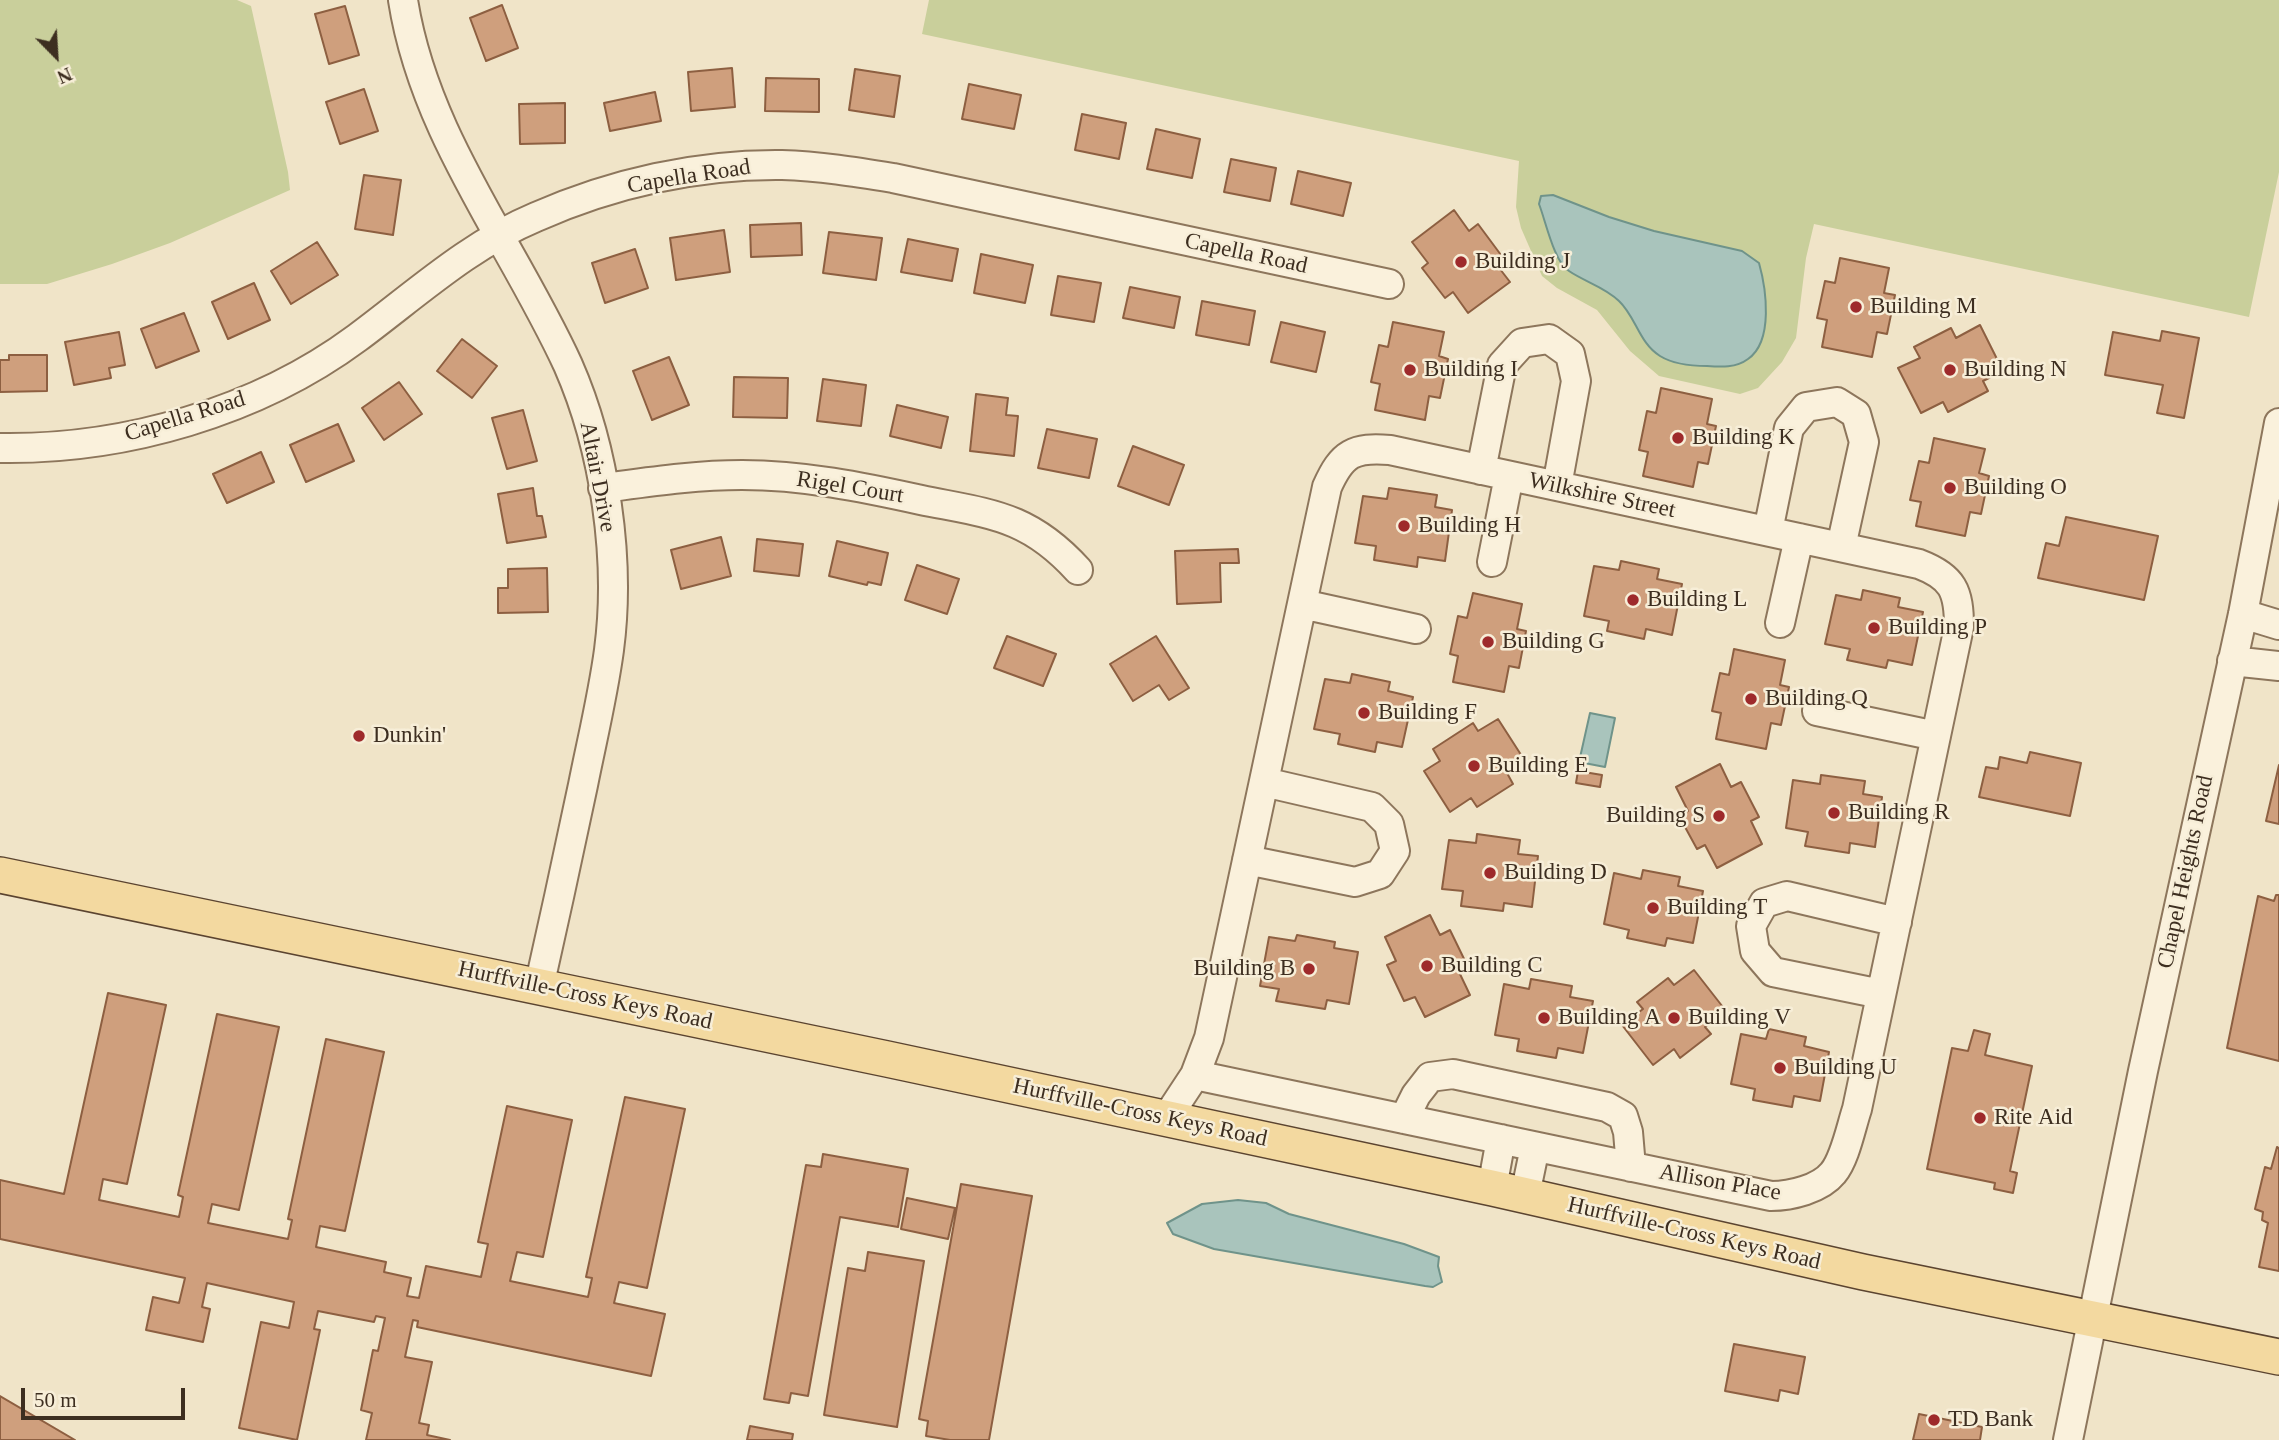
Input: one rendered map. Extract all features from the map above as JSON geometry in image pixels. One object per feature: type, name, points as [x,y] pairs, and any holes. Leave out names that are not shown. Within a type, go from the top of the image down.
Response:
[{"type":"main road","name":"Hurffville-Cross Keys Road","points":[[0,875],[1525,1195],[1863,1272],[2279,1357]]},
{"type":"street","name":"Altair Drive","points":[[403,0],[412,49],[431,105],[568,366],[591,432],[603,488],[613,571],[609,650],[539,987]]},
{"type":"street","name":"Capella Road","points":[[0,448],[67,445],[114,439],[196,419],[243,401],[317,365],[470,252],[535,217],[633,183],[691,172],[784,165],[893,177],[1389,284]]},
{"type":"street","points":[[1481,470],[1502,365],[1522,342],[1549,339],[1570,354],[1576,382],[1556,486]]},
{"type":"street","points":[[1768,531],[1789,428],[1806,407],[1837,402],[1856,414],[1864,442],[1841,547]]},
{"type":"street","name":"Chapel Heights Road","points":[[2068,1440],[2143,1071],[2243,614],[2279,423]]},
{"type":"street","name":"Wilkshire Street","points":[[1166,1119],[1195,1075],[1209,1038],[1327,487],[1336,466],[1352,453],[1370,449],[1390,450],[1919,564],[1939,571],[1953,587],[1959,606],[1959,627],[1857,1110]]},
{"type":"street","name":"Rigel Court","points":[[603,488],[683,478],[741,475],[846,484],[1012,520],[1052,543],[1078,570]]},
{"type":"street","points":[[1492,562],[1509,476]]},
{"type":"street","points":[[1780,623],[1799,538]]},
{"type":"street","points":[[1302,604],[1416,629]]},
{"type":"street","points":[[2243,614],[2279,625]]},
{"type":"street","points":[[2232,661],[2279,666]]},
{"type":"street","points":[[1817,711],[1936,736]]},
{"type":"street","points":[[1247,860],[1355,882],[1380,874],[1395,851],[1389,824],[1372,807],[1264,782]]},
{"type":"street","points":[[1881,995],[1773,972],[1755,951],[1751,926],[1764,903],[1787,896],[1897,922]]},
{"type":"street","points":[[1404,1119],[1416,1095],[1430,1077],[1453,1074],[1607,1107],[1623,1116],[1628,1132],[1631,1167]]},
{"type":"street","name":"Allison Place","points":[[1195,1075],[1771,1196],[1791,1196],[1810,1188],[1833,1173],[1846,1146],[1857,1110]]},
{"type":"street","points":[[1492,1188],[1501,1139]]},
{"type":"street","points":[[1525,1195],[1535,1146]]},
{"type":"green space","points":[[0,0],[237,0],[251,6],[290,190],[170,243],[112,264],[47,284],[0,284]]},
{"type":"green space","points":[[929,0],[2279,0],[2279,172],[2249,317],[1814,224],[1806,258],[1796,338],[1782,362],[1758,388],[1740,394],[1659,376],[1630,351],[1597,310],[1557,288],[1542,276],[1521,228],[1516,207],[1519,161],[922,34]]},
{"type":"water","points":[[1553,195],[1654,231],[1742,251],[1759,263],[1766,314],[1762,340],[1756,351],[1743,362],[1723,367],[1683,364],[1653,351],[1619,301],[1569,271],[1559,259],[1539,204],[1541,196]]},
{"type":"water","points":[[1590,713],[1615,718],[1605,767],[1579,762]]},
{"type":"water","points":[[1238,1200],[1266,1203],[1289,1214],[1404,1244],[1439,1257],[1442,1282],[1433,1287],[1425,1286],[1214,1249],[1173,1234],[1167,1223],[1202,1204]]},
{"type":"building","points":[[502,5],[518,48],[486,61],[470,18]]},
{"type":"building","points":[[345,6],[359,55],[329,64],[315,14]]},
{"type":"building","points":[[732,68],[735,107],[691,111],[688,72]]},
{"type":"building","points":[[855,69],[900,76],[894,117],[849,110]]},
{"type":"building","points":[[766,78],[819,79],[819,112],[765,111]]},
{"type":"building","points":[[969,84],[1021,95],[1014,129],[962,119]]},
{"type":"building","points":[[364,89],[378,131],[340,144],[326,102]]},
{"type":"building","points":[[655,92],[661,121],[610,131],[604,103]]},
{"type":"building","points":[[565,103],[565,143],[520,144],[519,104]]},
{"type":"building","points":[[1082,114],[1126,123],[1119,159],[1075,150]]},
{"type":"building","points":[[1156,129],[1200,139],[1192,178],[1147,169]]},
{"type":"building","points":[[1231,159],[1276,168],[1270,201],[1224,192]]},
{"type":"building","points":[[1298,171],[1351,183],[1343,216],[1291,204]]},
{"type":"building","points":[[364,175],[401,180],[393,235],[355,229]]},
{"type":"building","name":"Building J","points":[[1454,210],[1469,231],[1478,224],[1501,255],[1493,260],[1510,282],[1468,313],[1453,292],[1445,298],[1422,268],[1428,263],[1412,242]]},
{"type":"building","points":[[801,223],[802,255],[751,257],[750,225]]},
{"type":"building","points":[[724,230],[730,272],[676,280],[670,238]]},
{"type":"building","points":[[829,232],[882,238],[876,280],[823,273]]},
{"type":"building","points":[[908,239],[958,249],[952,281],[901,272]]},
{"type":"building","points":[[317,242],[338,275],[291,304],[271,271]]},
{"type":"building","points":[[635,249],[648,288],[605,303],[592,263]]},
{"type":"building","points":[[981,254],[1033,265],[1025,303],[974,293]]},
{"type":"building","name":"Building M","points":[[1840,258],[1889,268],[1884,293],[1895,295],[1887,334],[1877,332],[1872,357],[1822,347],[1827,320],[1817,318],[1825,281],[1835,283]]},
{"type":"building","points":[[1058,276],[1101,283],[1094,322],[1051,315]]},
{"type":"building","points":[[254,283],[270,320],[228,339],[212,302]]},
{"type":"building","points":[[1130,287],[1180,297],[1174,328],[1123,318]]},
{"type":"building","points":[[1202,301],[1255,311],[1249,345],[1196,335]]},
{"type":"building","points":[[184,313],[199,351],[156,368],[141,329]]},
{"type":"building","points":[[1281,322],[1325,332],[1316,372],[1271,362]]},
{"type":"building","name":"Building I","points":[[1393,322],[1444,332],[1439,356],[1448,359],[1440,398],[1429,396],[1425,420],[1375,410],[1380,384],[1371,382],[1379,345],[1388,347]]},
{"type":"building","name":"Building N","points":[[1980,325],[2003,371],[1983,381],[1988,391],[1948,412],[1943,402],[1921,413],[1898,368],[1920,358],[1914,347],[1951,328],[1956,338]]},
{"type":"building","points":[[2162,331],[2199,338],[2184,418],[2157,413],[2163,385],[2105,375],[2113,332],[2160,341]]},
{"type":"building","points":[[119,332],[125,365],[109,368],[111,378],[74,385],[65,342]]},
{"type":"building","points":[[462,339],[497,366],[472,398],[437,371]]},
{"type":"building","points":[[9,355],[47,355],[47,391],[0,392],[0,360],[9,360]]},
{"type":"building","points":[[669,357],[689,405],[652,420],[633,371]]},
{"type":"building","points":[[734,377],[788,378],[787,418],[733,417]]},
{"type":"building","points":[[823,379],[866,385],[861,426],[817,421]]},
{"type":"building","points":[[399,382],[422,414],[384,440],[362,408]]},
{"type":"building","name":"Building K","points":[[1661,388],[1712,399],[1707,424],[1716,426],[1708,464],[1698,462],[1693,487],[1643,476],[1648,452],[1639,450],[1647,411],[1656,413]]},
{"type":"building","points":[[976,394],[1008,398],[1006,415],[1018,416],[1014,456],[970,451]]},
{"type":"building","points":[[897,405],[948,417],[941,448],[890,436]]},
{"type":"building","points":[[523,410],[537,461],[507,469],[492,418]]},
{"type":"building","points":[[338,424],[354,461],[306,482],[290,445]]},
{"type":"building","points":[[1047,429],[1097,439],[1089,478],[1038,468]]},
{"type":"building","name":"Building O","points":[[1934,438],[1985,449],[1979,473],[1989,476],[1981,514],[1970,512],[1965,536],[1916,526],[1921,502],[1910,500],[1919,461],[1929,463]]},
{"type":"building","points":[[1133,446],[1184,465],[1169,505],[1118,486]]},
{"type":"building","points":[[261,452],[274,482],[227,503],[213,474]]},
{"type":"building","points":[[533,488],[537,516],[542,516],[546,537],[507,543],[498,494]]},
{"type":"building","name":"Building H","points":[[1389,488],[1437,495],[1435,507],[1452,510],[1445,561],[1418,557],[1417,567],[1374,560],[1376,546],[1355,543],[1363,496],[1387,499]]},
{"type":"building","points":[[2066,517],[2158,536],[2144,600],[2038,578],[2046,543],[2059,546]]},
{"type":"building","points":[[721,537],[731,576],[681,589],[671,550]]},
{"type":"building","points":[[757,539],[803,544],[799,576],[754,571]]},
{"type":"building","points":[[837,541],[888,553],[881,585],[868,582],[867,585],[829,576]]},
{"type":"building","points":[[1238,549],[1239,563],[1220,563],[1221,602],[1177,604],[1175,551]]},
{"type":"building","name":"Building L","points":[[1621,561],[1659,569],[1657,579],[1682,584],[1672,635],[1646,629],[1644,639],[1607,631],[1609,621],[1584,616],[1594,566],[1619,570]]},
{"type":"building","points":[[917,565],[959,579],[947,614],[905,600]]},
{"type":"building","points":[[547,568],[548,612],[498,613],[498,588],[508,588],[508,569]]},
{"type":"building","name":"Building P","points":[[1863,590],[1900,598],[1898,607],[1923,612],[1912,665],[1888,660],[1886,668],[1847,660],[1850,649],[1825,644],[1836,595],[1861,600]]},
{"type":"building","name":"Building G","points":[[1473,593],[1522,604],[1517,629],[1526,631],[1519,668],[1509,666],[1504,692],[1453,682],[1458,656],[1450,654],[1458,616],[1467,618]]},
{"type":"building","points":[[1007,636],[1056,654],[1043,686],[994,668]]},
{"type":"building","points":[[1156,636],[1189,688],[1169,700],[1159,685],[1133,701],[1110,664]]},
{"type":"building","name":"Building Q","points":[[1734,649],[1785,660],[1780,685],[1789,687],[1781,725],[1771,723],[1766,749],[1716,739],[1721,713],[1712,711],[1720,673],[1729,675]]},
{"type":"building","name":"Building F","points":[[1352,674],[1390,682],[1388,691],[1413,697],[1402,747],[1377,742],[1375,752],[1338,744],[1340,734],[1314,729],[1325,679],[1350,683]]},
{"type":"building","name":"Building E","points":[[1498,719],[1525,761],[1507,773],[1513,784],[1477,807],[1471,798],[1450,812],[1424,771],[1440,761],[1433,749],[1473,723],[1478,731]]},
{"type":"building","points":[[2030,752],[2081,763],[2070,816],[1979,797],[1986,767],[1998,769],[2000,757],[2027,763]]},
{"type":"building","name":"Building S","points":[[1720,764],[1731,787],[1741,782],[1759,817],[1751,821],[1762,844],[1717,868],[1705,845],[1697,849],[1679,816],[1688,811],[1676,787]]},
{"type":"building","points":[[2279,765],[2279,824],[2266,821]]},
{"type":"building","points":[[1578,771],[1602,775],[1600,787],[1576,783]]},
{"type":"building","name":"Building R","points":[[1821,775],[1865,781],[1863,794],[1882,797],[1875,847],[1850,843],[1849,853],[1805,846],[1808,832],[1786,828],[1793,780],[1820,784]]},
{"type":"building","name":"Building D","points":[[1477,834],[1520,840],[1518,854],[1538,856],[1532,907],[1504,903],[1503,911],[1461,906],[1463,891],[1442,889],[1449,840],[1476,843]]},
{"type":"building","name":"Building T","points":[[1643,870],[1680,877],[1678,886],[1703,891],[1693,943],[1667,938],[1665,946],[1627,938],[1629,930],[1604,924],[1614,873],[1641,879]]},
{"type":"building","points":[[2276,895],[2279,895],[2279,1061],[2227,1048],[2258,896],[2274,901]]},
{"type":"building","name":"Building C","points":[[1430,915],[1440,935],[1450,930],[1468,967],[1459,972],[1470,995],[1425,1017],[1415,997],[1404,1001],[1387,965],[1396,961],[1385,937]]},
{"type":"building","name":"Building B","points":[[1297,935],[1335,942],[1334,948],[1358,952],[1349,1004],[1327,1000],[1325,1009],[1276,1001],[1279,989],[1260,986],[1269,937],[1295,941]]},
{"type":"building","name":"Building V","points":[[1694,970],[1726,1011],[1705,1027],[1711,1034],[1680,1058],[1674,1049],[1653,1065],[1622,1025],[1643,1009],[1637,1002],[1668,978],[1674,985]]},
{"type":"building","name":"Building A","points":[[1531,979],[1572,986],[1570,997],[1593,1001],[1583,1053],[1558,1048],[1556,1058],[1517,1051],[1519,1039],[1495,1035],[1504,984],[1529,989]]},
{"type":"building","points":[[108,993],[166,1005],[127,1184],[103,1179],[99,1200],[179,1217],[183,1197],[178,1195],[217,1014],[279,1027],[239,1210],[212,1204],[208,1223],[288,1239],[292,1220],[288,1219],[326,1039],[384,1052],[345,1231],[320,1226],[316,1247],[386,1262],[384,1272],[411,1278],[407,1296],[419,1298],[426,1266],[481,1277],[488,1244],[478,1242],[507,1106],[572,1120],[543,1257],[517,1252],[510,1281],[588,1297],[592,1278],[586,1277],[625,1097],[685,1109],[647,1288],[619,1282],[614,1303],[665,1314],[651,1376],[417,1327],[418,1321],[413,1320],[405,1357],[432,1362],[419,1423],[429,1425],[427,1435],[450,1440],[366,1440],[372,1413],[361,1410],[373,1350],[378,1351],[385,1318],[376,1316],[374,1322],[318,1311],[314,1329],[320,1330],[297,1440],[239,1428],[261,1322],[289,1328],[294,1302],[207,1283],[202,1307],[210,1309],[203,1342],[146,1330],[153,1297],[179,1303],[185,1278],[0,1239],[0,1180],[64,1194]]},
{"type":"building","name":"Building U","points":[[1769,1029],[1806,1037],[1804,1046],[1829,1052],[1820,1101],[1794,1096],[1792,1107],[1753,1100],[1755,1089],[1731,1084],[1741,1034],[1766,1039]]},
{"type":"building","name":"Rite Aid","points":[[1974,1030],[1990,1034],[1985,1055],[2032,1066],[2010,1171],[2017,1173],[2013,1193],[1994,1189],[1995,1183],[1927,1169],[1952,1048],[1968,1051]]},
{"type":"building","points":[[2277,1147],[2279,1271],[2259,1267],[2268,1223],[2262,1220],[2263,1212],[2255,1209],[2265,1167],[2271,1169]]},
{"type":"building","points":[[823,1154],[908,1169],[898,1227],[840,1217],[808,1396],[791,1393],[789,1403],[764,1399],[806,1165],[821,1167]]},
{"type":"building","points":[[961,1184],[1032,1196],[989,1440],[950,1440],[926,1436],[928,1421],[919,1419]]},
{"type":"building","points":[[907,1198],[955,1208],[948,1239],[901,1229]]},
{"type":"building","points":[[868,1252],[924,1261],[897,1427],[824,1415],[848,1268],[865,1271]]},
{"type":"building","points":[[1734,1344],[1805,1357],[1798,1394],[1780,1390],[1778,1401],[1725,1391]]},
{"type":"building","points":[[0,1396],[75,1440],[0,1440]]},
{"type":"building","name":"TD Bank","points":[[1919,1414],[1982,1427],[1980,1440],[1913,1440]]},
{"type":"building","points":[[750,1426],[793,1434],[792,1440],[747,1440]]},
{"type":"place","name":"Building J","points":[[1461,262]]},
{"type":"place","name":"Building M","points":[[1856,307]]},
{"type":"place","name":"Building I","points":[[1410,370]]},
{"type":"place","name":"Building N","points":[[1950,370]]},
{"type":"place","name":"Building K","points":[[1678,438]]},
{"type":"place","name":"Building O","points":[[1950,488]]},
{"type":"place","name":"Building H","points":[[1404,526]]},
{"type":"place","name":"Building L","points":[[1633,600]]},
{"type":"place","name":"Building P","points":[[1874,628]]},
{"type":"place","name":"Building G","points":[[1488,642]]},
{"type":"place","name":"Building Q","points":[[1751,699]]},
{"type":"place","name":"Building F","points":[[1364,713]]},
{"type":"place","name":"Dunkin'","points":[[359,736]]},
{"type":"place","name":"Building E","points":[[1474,766]]},
{"type":"place","name":"Building R","points":[[1834,813]]},
{"type":"place","name":"Building S","points":[[1719,816]]},
{"type":"place","name":"Building D","points":[[1490,873]]},
{"type":"place","name":"Building T","points":[[1653,908]]},
{"type":"place","name":"Building C","points":[[1427,966]]},
{"type":"place","name":"Building B","points":[[1309,969]]},
{"type":"place","name":"Building A","points":[[1544,1018]]},
{"type":"place","name":"Building V","points":[[1674,1018]]},
{"type":"place","name":"Building U","points":[[1780,1068]]},
{"type":"place","name":"Rite Aid","points":[[1980,1118]]},
{"type":"place","name":"TD Bank","points":[[1934,1420]]}]
